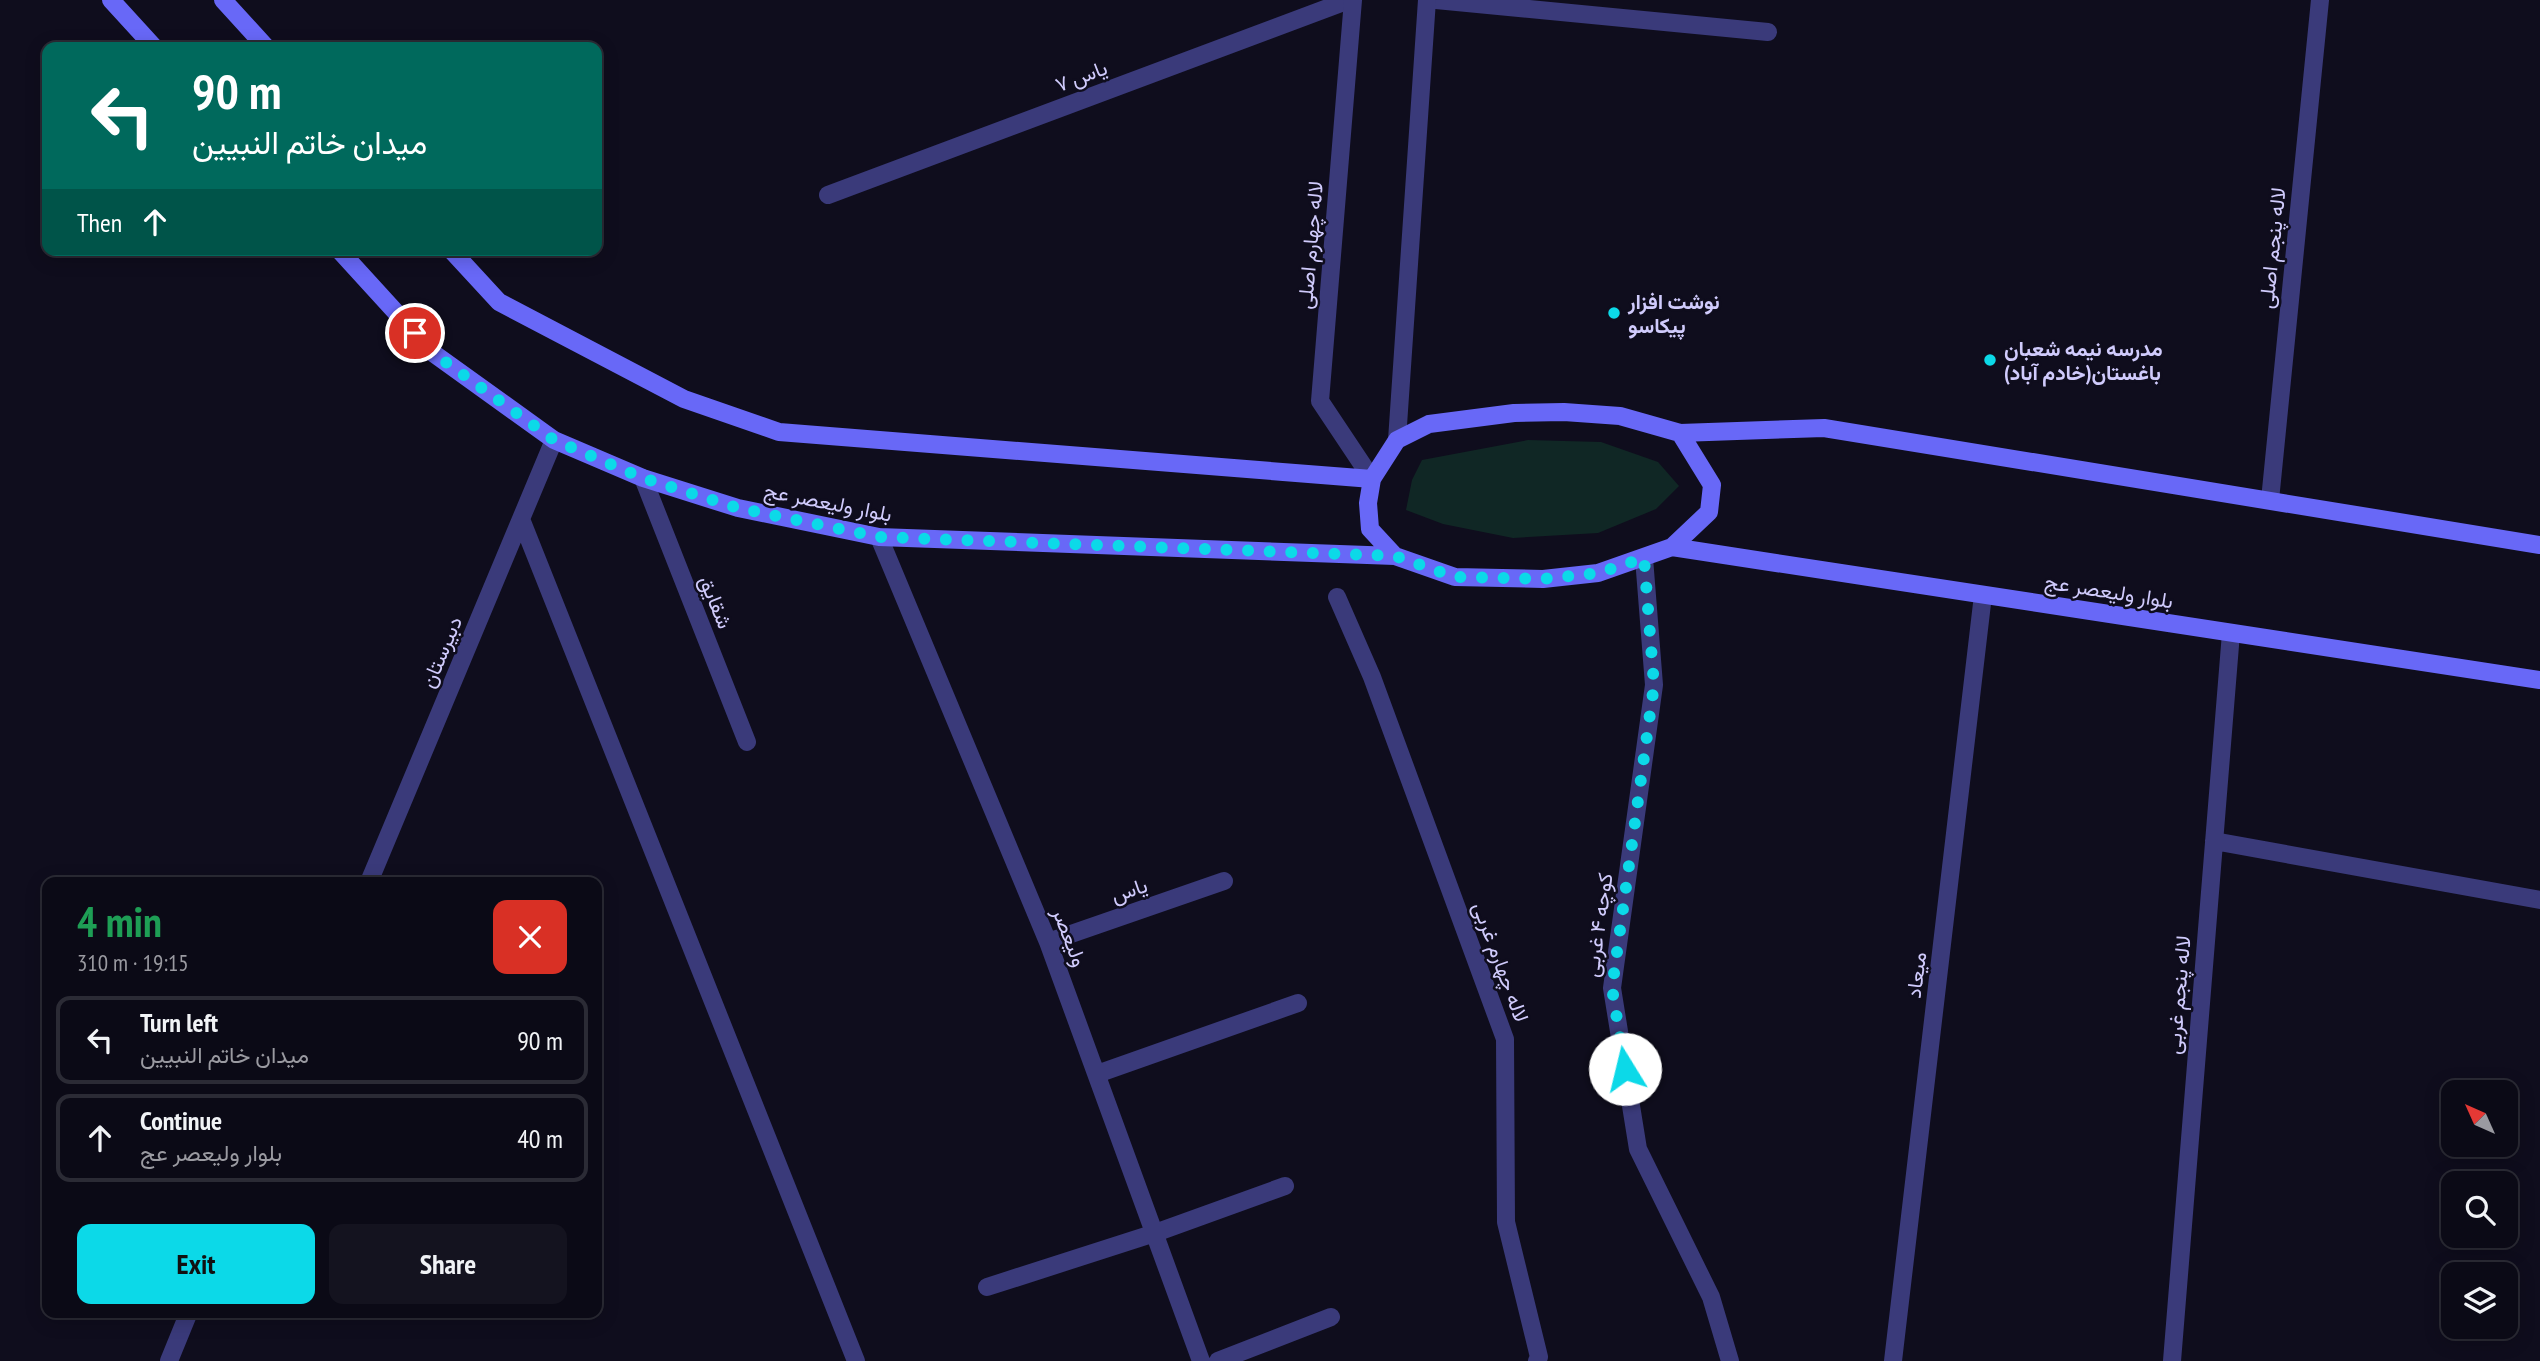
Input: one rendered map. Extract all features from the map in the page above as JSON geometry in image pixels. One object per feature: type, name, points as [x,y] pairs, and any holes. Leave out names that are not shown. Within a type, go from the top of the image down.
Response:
[{"type":"main road","points":[[111,0],[149,42]]},
{"type":"main road","points":[[223,0],[261,42]]},
{"type":"main road","name":"بلوار ولیعصر عج","points":[[344,256],[433,353],[554,440],[643,478],[738,508],[879,537],[1395,556]]},
{"type":"main road","points":[[457,256],[499,302],[684,399],[779,432],[1372,479]]},
{"type":"main road","points":[[1680,432],[1712,485],[1709,512],[1672,547],[1598,573],[1543,579],[1455,577],[1395,556],[1370,529],[1368,503],[1372,479],[1397,440],[1429,424],[1514,413],[1563,412],[1619,416],[1680,432],[1824,428],[2540,545]]},
{"type":"main road","name":"بلوار ولیعصر عج","points":[[1672,547],[2540,680]]},
{"type":"street","name":"یاس ۷","points":[[828,195],[1351,0]]},
{"type":"street","name":"لاله چهارم اصلی","points":[[1351,0],[1320,401],[1372,479]]},
{"type":"street","points":[[1397,440],[1427,0]]},
{"type":"street","points":[[1436,0],[1768,32]]},
{"type":"street","name":"لاله پنجم اصلی","points":[[2270,500],[2320,0]]},
{"type":"street","name":"دبیرستان","points":[[371,877],[554,440]]},
{"type":"street","name":"شقایق","points":[[643,478],[747,742]]},
{"type":"street","points":[[522,519],[856,1361]]},
{"type":"street","name":"ولیعصر","points":[[879,537],[1048,942],[1201,1361]]},
{"type":"street","name":"کوچه ۴ غربی","points":[[1644,558],[1654,685],[1612,988],[1638,1149],[1711,1297],[1730,1361]]},
{"type":"street","name":"میعاد","points":[[1893,1361],[1983,595]]},
{"type":"street","name":"لاله چهارم غربی","points":[[1337,597],[1372,677],[1505,1039],[1507,1222],[1539,1357],[1537,1361]]},
{"type":"street","name":"لاله پنجم غربی","points":[[2172,1361],[2231,633]]},
{"type":"street","points":[[2214,841],[2540,900]]},
{"type":"street","name":"یاس","points":[[1048,942],[1224,881]]},
{"type":"street","points":[[1097,1074],[1298,1003]]},
{"type":"street","points":[[987,1287],[1155,1233],[1285,1186]]},
{"type":"street","points":[[1218,1361],[1331,1317]]},
{"type":"street","points":[[169,1361],[187,1318]]},
{"type":"green space","points":[[1528,440],[1601,442],[1658,462],[1679,486],[1656,509],[1598,533],[1513,538],[1443,524],[1406,510],[1412,480],[1422,460]]},
{"type":"place","name":"نوشت افزار پیکاسو","points":[[1614,313]]},
{"type":"place","name":"مدرسه نیمه شعبان باغستان(خادم آباد)","points":[[1990,360]]},
{"type":"route","points":[[415,333],[433,353],[554,440],[643,478],[738,508],[879,537],[1395,556],[1455,577],[1543,579],[1598,573],[1644,558],[1654,685],[1612,988],[1625,1069]]}]
